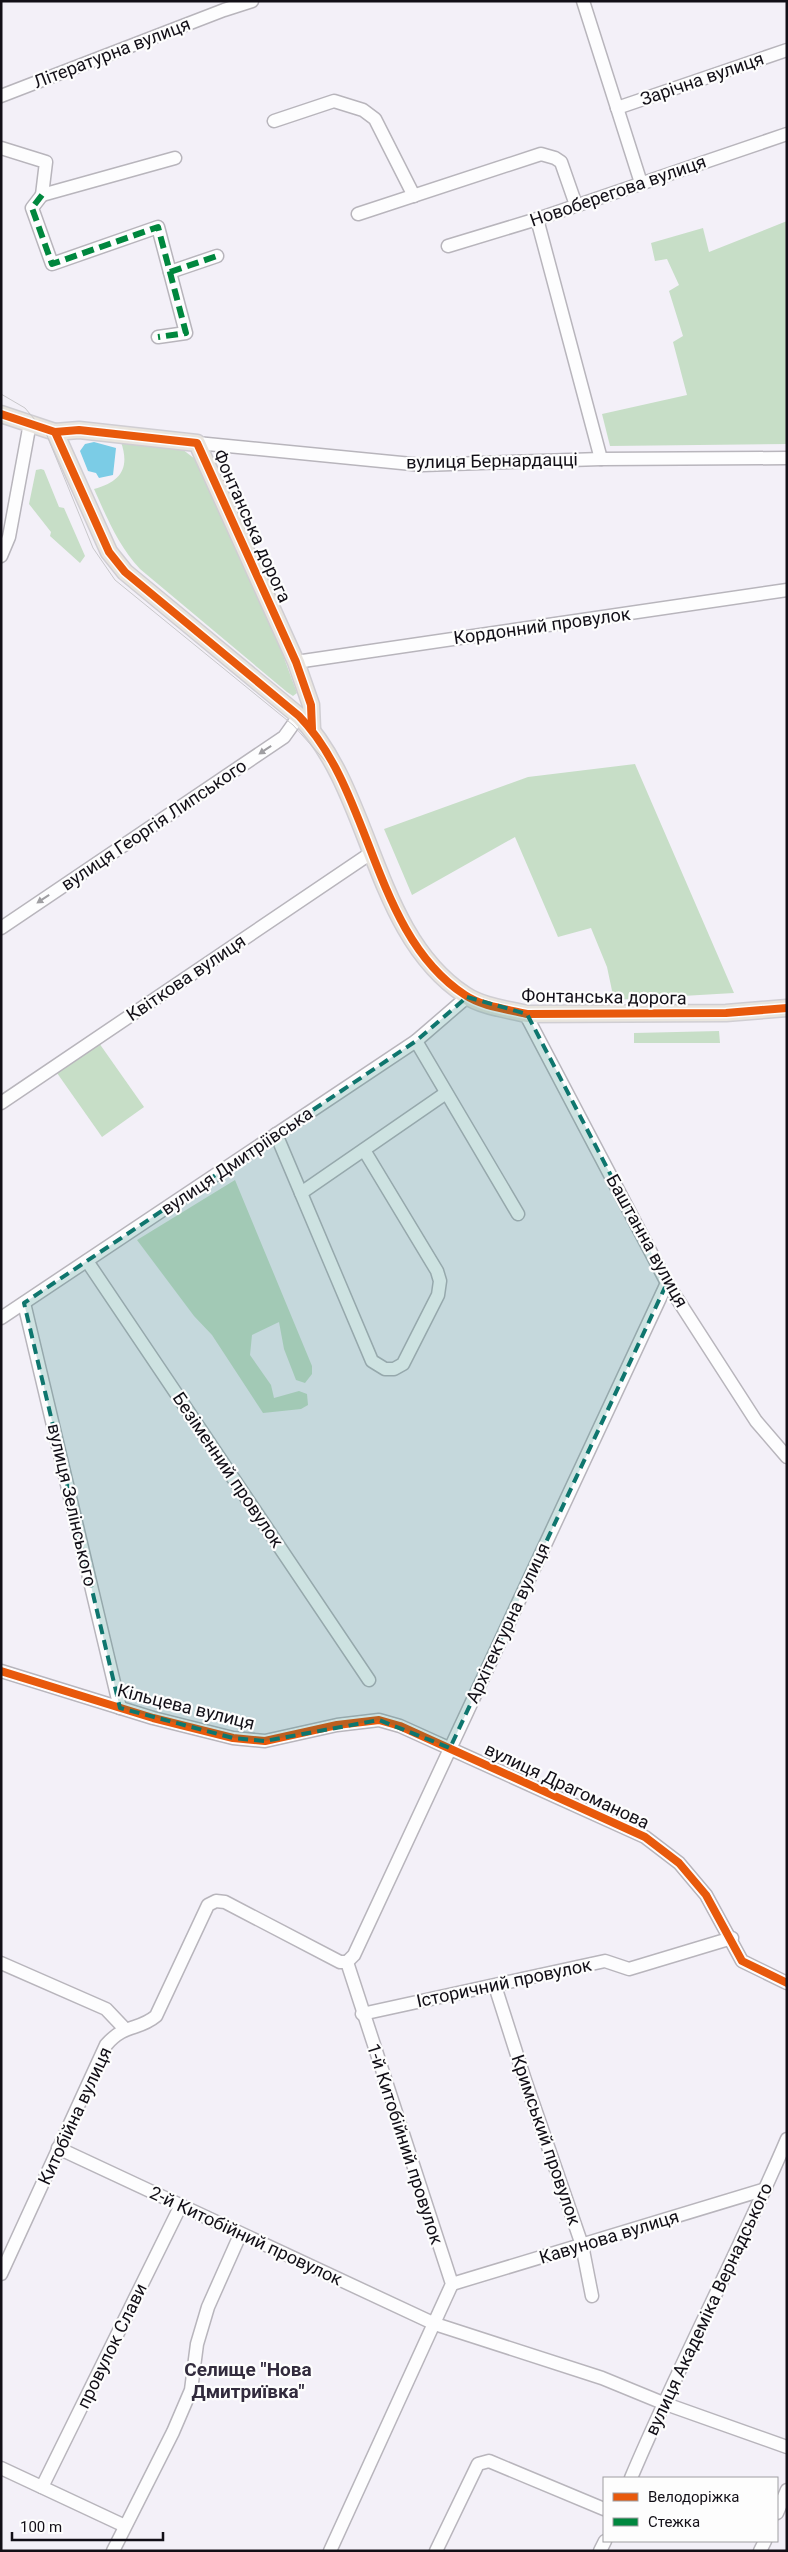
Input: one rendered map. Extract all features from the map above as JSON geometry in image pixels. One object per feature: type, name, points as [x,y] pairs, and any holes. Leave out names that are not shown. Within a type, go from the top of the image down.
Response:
[{"type":"main road","name":"Фонтанська дорога","points":[[1,414],[55,432],[79,430],[197,443],[296,662],[300,709],[331,758],[371,853],[413,940],[430,964],[467,996],[498,1008],[527,1014],[726,1014],[787,1008]]},
{"type":"main road","points":[[55,432],[109,552],[125,572],[300,709]]},
{"type":"street","name":"Літературна вулиця","points":[[1,96],[222,6],[252,1]]},
{"type":"street","points":[[583,1],[641,183]]},
{"type":"street","name":"Зарічна вулиця","points":[[617,108],[787,50]]},
{"type":"street","points":[[274,121],[334,101],[363,110],[375,119],[414,196]]},
{"type":"street","name":"Новоберегова вулиця","points":[[448,246],[537,219],[787,134]]},
{"type":"street","points":[[1,148],[46,162],[42,194],[32,208],[52,264],[158,227],[186,333],[158,336]]},
{"type":"street","points":[[358,214],[541,154],[548,155],[561,162],[576,205]]},
{"type":"street","points":[[42,194],[175,158]]},
{"type":"street","points":[[537,219],[602,459]]},
{"type":"street","points":[[170,272],[217,256]]},
{"type":"street","points":[[1,556],[9,537],[30,423]]},
{"type":"street","name":"вулиця Бернардацці","points":[[197,443],[422,465],[602,459],[787,458]]},
{"type":"street","name":"Кордонний провулок","points":[[296,662],[787,590]]},
{"type":"street","name":"вулиця Георгія Липського","points":[[1,928],[284,737],[300,709]]},
{"type":"street","name":"Квіткова вулиця","points":[[1,1102],[371,853]]},
{"type":"street","name":"вулиця Дмитріївська","points":[[1,1318],[416,1041],[467,996]]},
{"type":"street","name":"Баштанна вулиця","points":[[527,1014],[667,1283],[756,1421],[787,1457]]},
{"type":"street","points":[[416,1041],[518,1214]]},
{"type":"street","points":[[301,1193],[446,1093]]},
{"type":"street","points":[[276,1134],[372,1361],[385,1369],[394,1369],[403,1364],[438,1295],[440,1282],[437,1271],[364,1150]]},
{"type":"street","name":"Безіменний провулок","points":[[87,1261],[369,1680]]},
{"type":"street","name":"Архітектурна вулиця","points":[[347,1962],[354,1955],[667,1283]]},
{"type":"street","name":"вулиця Зелінського","points":[[24,1303],[120,1708]]},
{"type":"street","name":"Кільцева вулиця","points":[[1,1671],[154,1718],[233,1738],[265,1741],[337,1726],[379,1720],[400,1726],[450,1748]]},
{"type":"street","name":"вулиця Драгоманова","points":[[450,1748],[645,1837],[678,1863],[706,1895],[732,1938],[742,1960],[787,1983]]},
{"type":"street","points":[[706,1895],[719,1900]]},
{"type":"street","name":"Китобійна вулиця","points":[[1,2274],[7,2249],[58,2148],[106,2045],[125,2028],[144,2024],[156,2016],[204,1909],[211,1902],[225,1902],[340,1962],[347,1962]]},
{"type":"street","name":"Історичний провулок","points":[[362,2014],[605,1961],[629,1969],[732,1938]]},
{"type":"street","name":"1-й Китобійний провулок","points":[[347,1962],[362,2014],[452,2284]]},
{"type":"street","points":[[1,1963],[106,2010],[125,2028]]},
{"type":"street","name":"Кримський провулок","points":[[495,1986],[582,2245],[592,2296]]},
{"type":"street","name":"вулиця Академіка Вернадського","points":[[631,2477],[663,2403],[766,2189],[787,2139]]},
{"type":"street","name":"2-й Китобійний провулок","points":[[58,2148],[435,2324],[602,2378],[663,2403],[787,2447]]},
{"type":"street","name":"Кавунова вулиця","points":[[452,2284],[766,2189]]},
{"type":"street","name":"провулок Слави","points":[[42,2487],[181,2205]]},
{"type":"street","points":[[113,2551],[173,2432],[191,2390],[200,2335],[216,2287],[240,2234]]},
{"type":"street","points":[[330,2551],[452,2284]]},
{"type":"street","points":[[436,2551],[478,2464],[483,2461],[489,2461],[603,2508]]},
{"type":"street","points":[[1,2468],[125,2526]]},
{"type":"street","points":[[778,2511],[787,2490]]},
{"type":"highlighted area","points":[[467,997],[527,1014],[667,1283],[450,1748],[379,1720],[265,1741],[233,1738],[120,1708],[24,1303],[416,1041]]},
{"type":"green space","points":[[787,221],[787,444],[610,446],[602,414],[687,395],[673,342],[683,336],[669,291],[679,285],[667,259],[655,261],[651,243],[703,228],[709,252]]},
{"type":"green space","points":[[121,442],[178,446],[199,462],[280,647],[297,693],[293,696],[140,569],[125,550],[94,489],[111,482],[121,473],[124,466],[124,451]]},
{"type":"green space","points":[[36,470],[44,470],[59,507],[64,508],[85,556],[80,563],[50,536],[51,532],[29,504]]},
{"type":"green space","points":[[635,764],[734,993],[614,1000],[607,967],[591,928],[558,937],[515,837],[412,895],[384,829],[528,777]]},
{"type":"green space","points":[[719,1031],[720,1043],[634,1043],[634,1033]]},
{"type":"green space","points":[[99,1043],[144,1107],[102,1137],[57,1073]]},
{"type":"green space","points":[[235,1180],[312,1366],[312,1374],[305,1383],[296,1380],[284,1349],[279,1322],[252,1335],[250,1355],[271,1385],[274,1398],[299,1391],[307,1394],[308,1405],[301,1409],[263,1413],[212,1335],[194,1316],[137,1240]]},
{"type":"water","points":[[94,442],[116,448],[113,475],[99,478],[96,473],[88,471],[80,451],[85,444]]},
{"type":"tram line","points":[[1,394],[25,408],[46,433],[93,548],[115,580],[293,725],[345,783],[374,852],[415,939],[431,963],[468,994],[499,1006],[528,1011],[725,1012],[787,1005]]},
{"type":"marked path","points":[[42,195],[32,208],[52,264],[158,227],[186,333],[158,337]]},
{"type":"marked path","points":[[170,272],[217,256]]},
{"type":"cycle path","points":[[1,414],[55,432],[109,552],[125,572],[299,716],[324,747],[343,783],[391,900],[410,936],[434,969],[465,995],[487,1005],[527,1014],[726,1013],[787,1008]]},
{"type":"cycle path","points":[[55,432],[79,430],[197,443],[296,662],[311,705],[312,729]]},
{"type":"cycle path","points":[[1,1671],[153,1718],[233,1738],[265,1741],[337,1725],[379,1720],[400,1726],[645,1837],[679,1863],[706,1895],[742,1961],[787,1983]]},
{"type":"district","name":"Селище \"Нова Дмитриївка\"","points":[[248,2380]]}]
